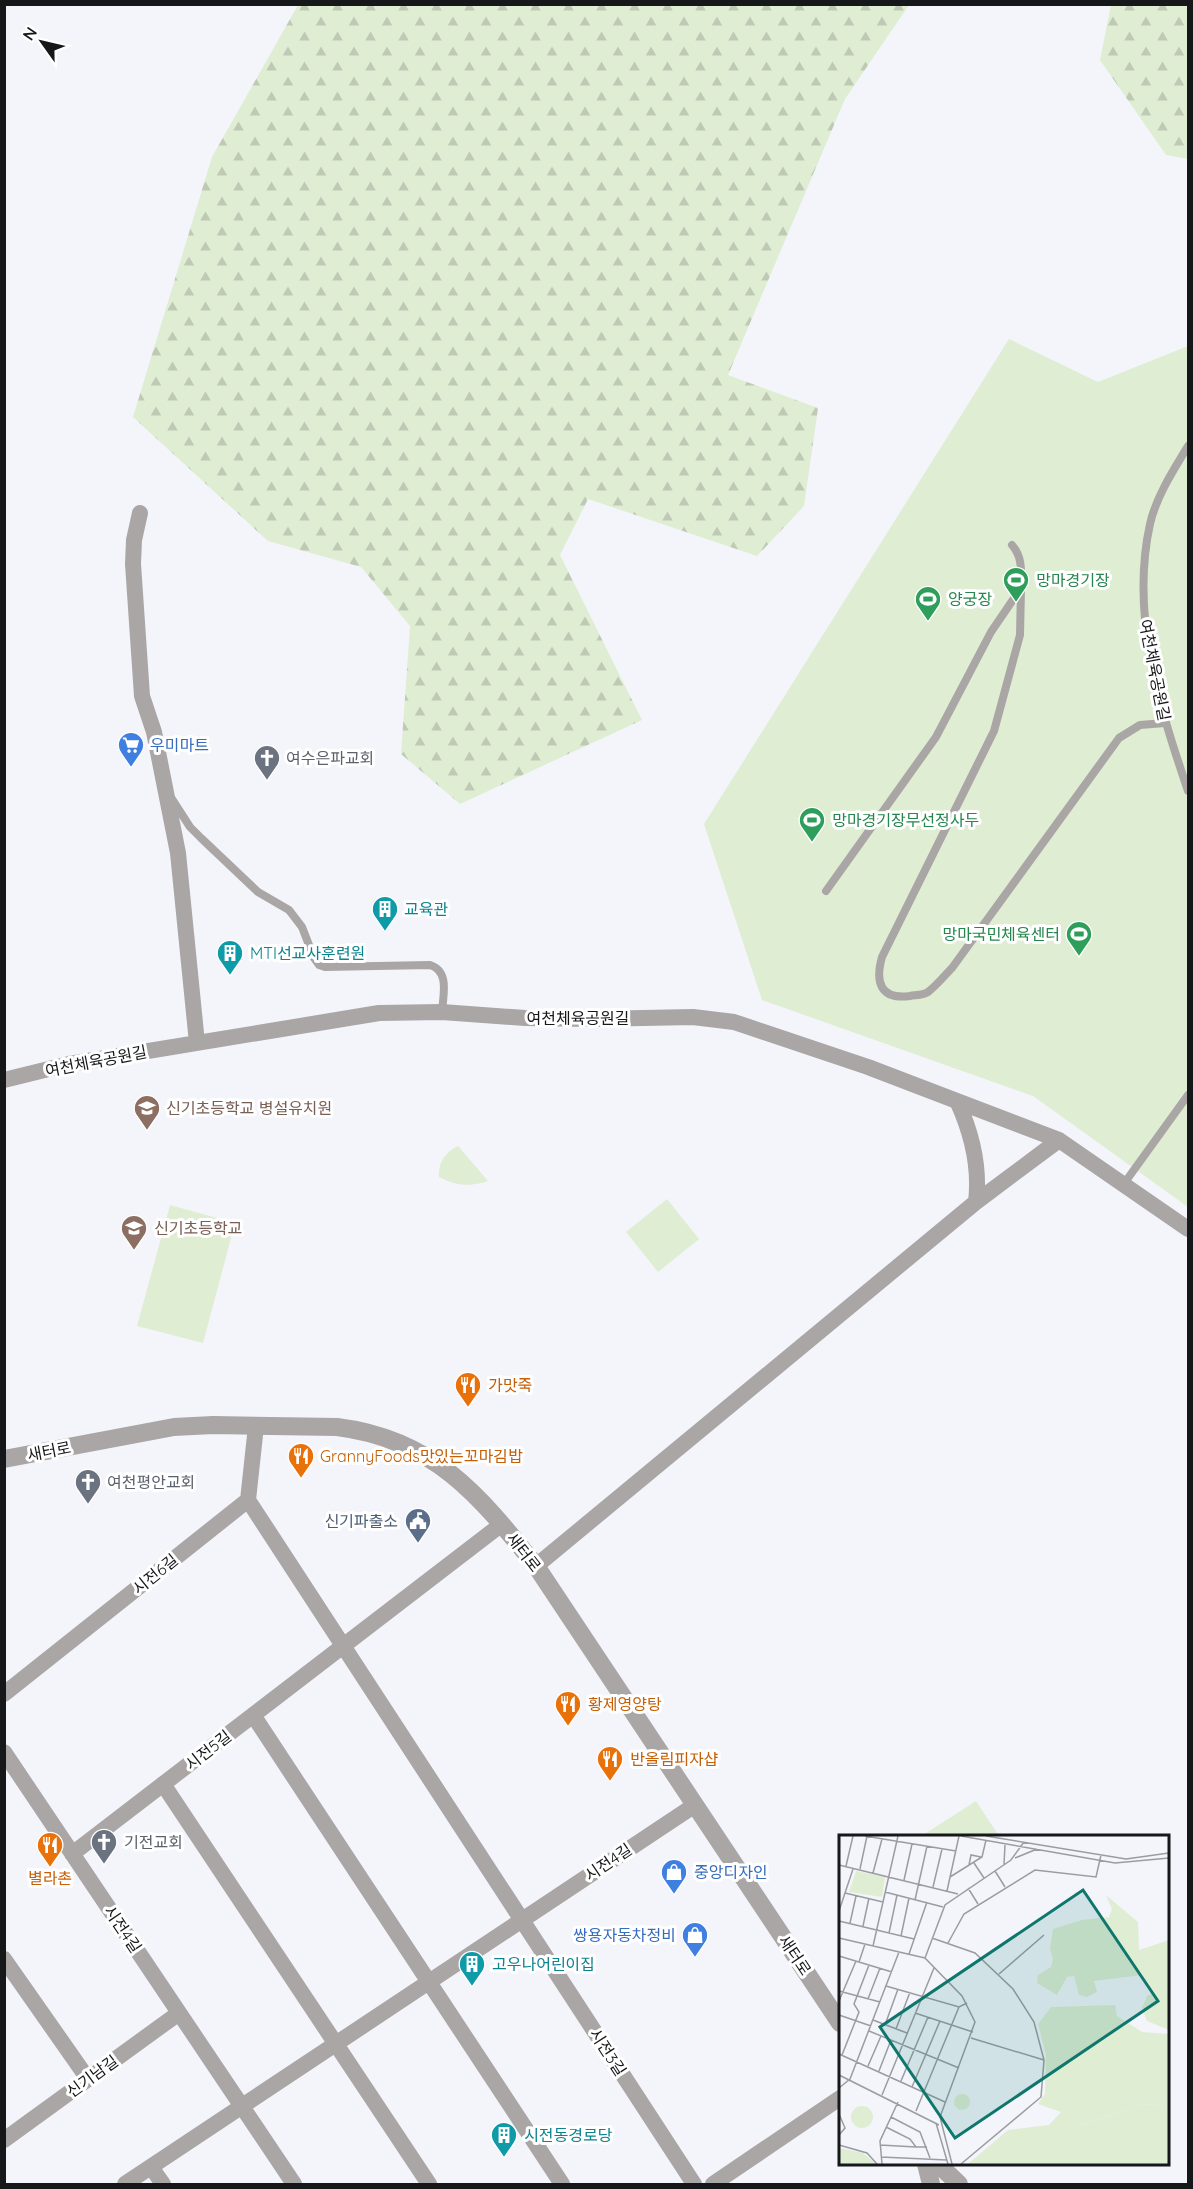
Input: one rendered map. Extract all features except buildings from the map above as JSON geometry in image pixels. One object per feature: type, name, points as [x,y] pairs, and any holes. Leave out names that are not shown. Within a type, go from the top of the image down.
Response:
[{"type":"street","points":[[140,513],[132,564],[142,696],[154,732],[178,853],[197,1043]]},
{"type":"street","name":"여천체육공원길","points":[[4,1080],[69,1064],[380,1013],[442,1012],[525,1018],[693,1017],[734,1022],[868,1067],[1059,1140],[1188,1229]]},
{"type":"street","points":[[958,1103],[970,1132],[977,1179],[976,1202]]},
{"type":"street","points":[[536,1566],[976,1202],[1059,1140]]},
{"type":"street","name":"새터로","points":[[4,1459],[174,1426],[337,1427],[371,1433],[397,1443],[430,1458],[451,1472],[502,1524],[536,1566],[839,2021]]},
{"type":"street","points":[[256,1426],[248,1500],[522,1920]]},
{"type":"street","name":"시전6길","points":[[4,1694],[248,1500]]},
{"type":"street","name":"시전5길","points":[[72,1854],[502,1524]]},
{"type":"street","points":[[253,1715],[562,2184]]},
{"type":"street","name":"시전4길","points":[[4,1752],[242,2107]]},
{"type":"street","points":[[163,1784],[429,2184]]},
{"type":"street","name":"시전4길","points":[[125,2184],[695,1805]]},
{"type":"street","name":"시전3길","points":[[522,1920],[694,2184]]},
{"type":"street","points":[[4,1959],[88,2079]]},
{"type":"street","name":"신기남길","points":[[4,2140],[179,2013]]},
{"type":"street","points":[[713,2184],[839,2099]]},
{"type":"street","points":[[242,2107],[294,2184]]},
{"type":"street","points":[[931,2184],[935,2165],[959,2184]]},
{"type":"street","points":[[151,2167],[163,2184]]},
{"type":"lane","name":"여천체육공원길","points":[[1188,446],[1170,476],[1150,522],[1142,584],[1145,633],[1165,723],[1188,791]]},
{"type":"lane","points":[[1012,544],[1021,562],[1020,635],[994,731],[882,957],[878,972],[880,985],[884,990],[901,997],[927,994],[952,968],[1119,738],[1140,725],[1165,723]]},
{"type":"lane","points":[[826,891],[936,738],[991,632],[1021,588]]},
{"type":"lane","points":[[166,789],[190,827],[201,838],[258,891],[289,910],[302,927],[314,958],[319,964],[325,967],[430,965],[438,968],[442,973],[444,987],[442,1012]]},
{"type":"lane","points":[[1123,1185],[1188,1095]]},
{"type":"green space","points":[[298,5],[909,5],[845,99],[728,375],[818,408],[804,506],[757,556],[588,499],[560,555],[642,720],[460,804],[401,754],[410,626],[361,567],[268,541],[133,417],[212,157]]},
{"type":"green space","points":[[1111,5],[1188,5],[1188,159],[1166,155],[1100,60]]},
{"type":"green space","name":"망마경기장","points":[[1009,339],[1098,382],[1188,346],[1188,1207],[1033,1096],[762,1000],[704,824]]},
{"type":"green space","points":[[458,1146],[488,1181],[463,1185],[439,1177],[443,1158]]},
{"type":"green space","points":[[667,1199],[699,1239],[658,1272],[626,1232]]},
{"type":"green space","points":[[170,1205],[235,1223],[203,1343],[137,1326]]},
{"type":"green space","points":[[976,1801],[998,1835],[923,1835]]},
{"type":"place","name":"망마경기장","points":[[1016,603]]},
{"type":"place","name":"양궁장","points":[[928,622]]},
{"type":"place","name":"우미마트","points":[[131,768]]},
{"type":"place","name":"여수은파교회","points":[[267,781]]},
{"type":"place","name":"망마경기장무선정사두","points":[[812,843]]},
{"type":"place","name":"교육관","points":[[385,932]]},
{"type":"place","name":"망마국민체육센터","points":[[1079,957]]},
{"type":"place","name":"MTI선교사훈련원","points":[[230,976]]},
{"type":"place","name":"신기초등학교 병설유치원","points":[[147,1131]]},
{"type":"place","name":"신기초등학교","points":[[134,1251]]},
{"type":"place","name":"가맛죽","points":[[468,1408]]},
{"type":"place","name":"GrannyFoods맛있는꼬마김밥","points":[[301,1479]]},
{"type":"place","name":"여천평안교회","points":[[88,1505]]},
{"type":"place","name":"신기파출소","points":[[418,1544]]},
{"type":"place","name":"황제영양탕","points":[[568,1727]]},
{"type":"place","name":"반올림피자샵","points":[[610,1782]]},
{"type":"place","name":"기전교회","points":[[104,1865]]},
{"type":"place","name":"별라촌","points":[[50,1868]]},
{"type":"place","name":"중앙디자인","points":[[674,1895]]},
{"type":"place","name":"쌍용자동차정비","points":[[695,1958]]},
{"type":"place","name":"고우나어린이집","points":[[472,1987]]},
{"type":"place","name":"시전동경로당","points":[[504,2158]]}]
